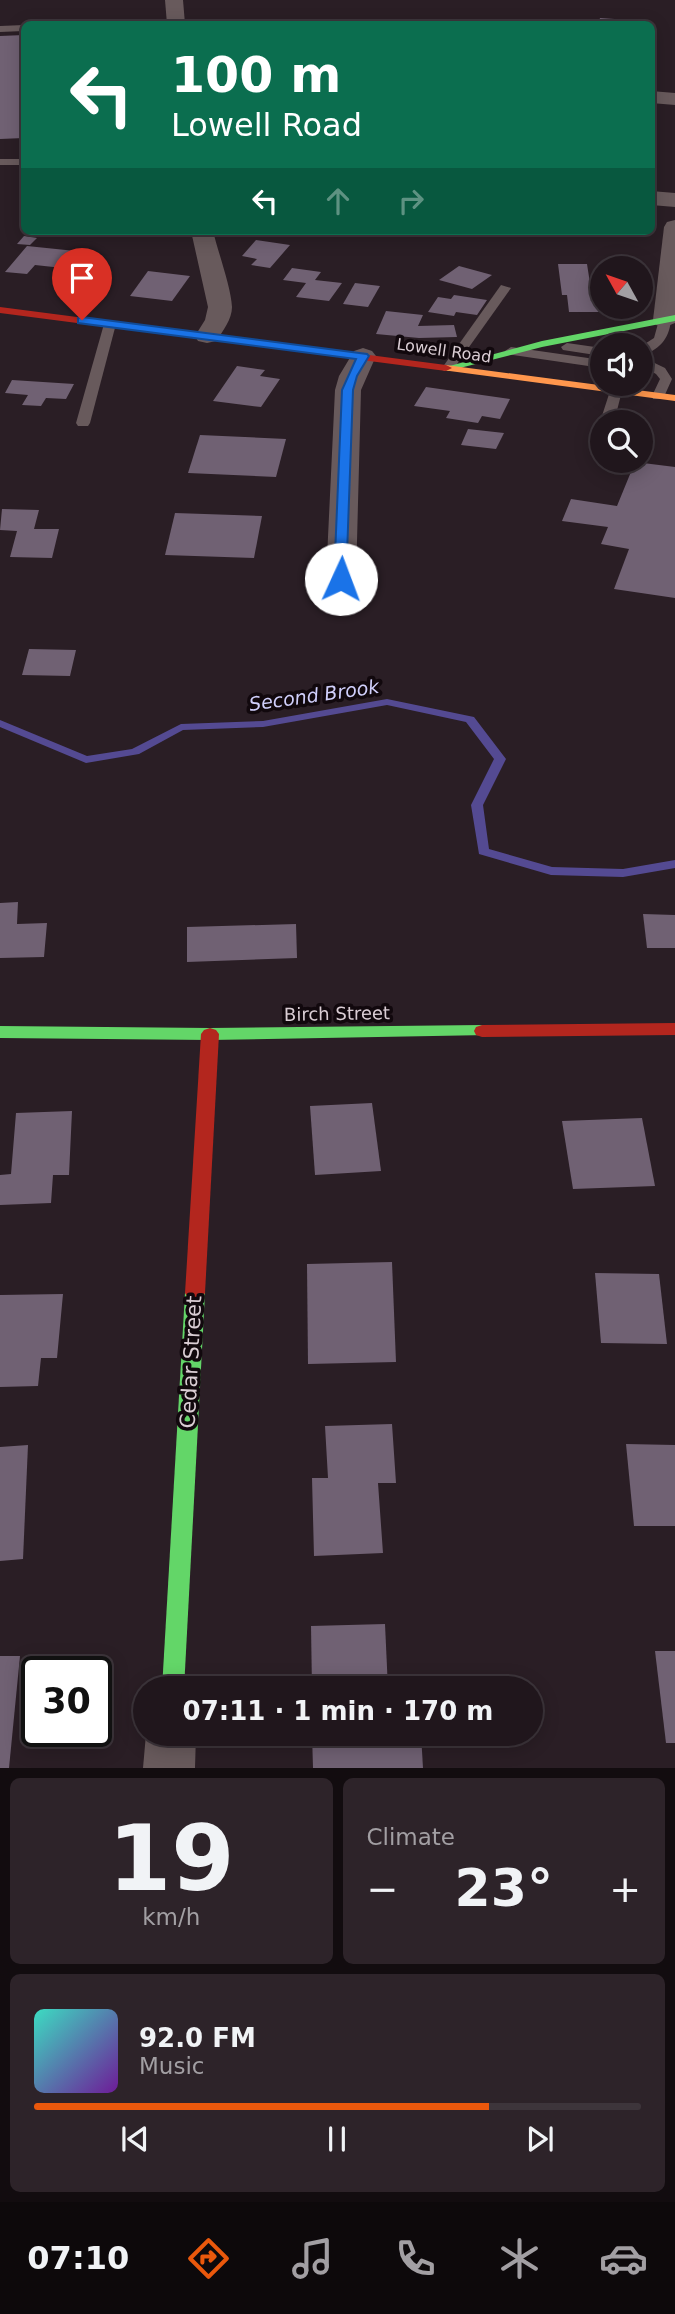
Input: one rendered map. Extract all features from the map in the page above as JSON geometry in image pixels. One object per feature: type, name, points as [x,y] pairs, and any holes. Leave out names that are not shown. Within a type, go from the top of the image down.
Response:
[{"type":"street","points":[[174,0],[176,21]]},
{"type":"street","points":[[655,97],[675,99]]},
{"type":"street","points":[[655,198],[675,200]]},
{"type":"street","points":[[448,368],[542,344],[670,319],[675,227]]},
{"type":"street","points":[[203,235],[220,307],[217,320],[207,336]]},
{"type":"street","name":"Lowell Road","points":[[0,310],[590,385]]},
{"type":"street","points":[[341,579],[348,390],[363,356]]},
{"type":"street","name":"Lowell Road","points":[[653,395],[675,398]]},
{"type":"street","name":"Birch Street","points":[[0,1032],[210,1034],[675,1029]]},
{"type":"street","name":"Cedar Street","points":[[174,1676],[210,1034]]},
{"type":"street","points":[[169,1768],[170,1746]]},
{"type":"lane","points":[[0,29],[21,28]]},
{"type":"lane","points":[[0,162],[21,162]]},
{"type":"lane","points":[[448,368],[505,288]]},
{"type":"lane","points":[[653,346],[659,343],[670,319]]},
{"type":"lane","points":[[83,423],[110,324]]},
{"type":"lane","points":[[542,344],[590,350]]},
{"type":"lane","points":[[511,351],[590,362]]},
{"type":"lane","points":[[653,366],[661,370],[666,379],[658,396]]},
{"type":"building","points":[[600,18],[644,21],[599,21]]},
{"type":"building","points":[[21,35],[21,138],[0,139],[0,36]]},
{"type":"building","points":[[24,236],[37,238],[30,245],[17,244]]},
{"type":"building","points":[[256,240],[290,245],[270,268],[251,265],[257,259],[242,256]]},
{"type":"building","points":[[27,246],[95,253],[81,270],[35,265],[27,274],[5,272]]},
{"type":"building","points":[[558,264],[587,264],[590,312],[569,312],[567,295],[562,295]]},
{"type":"building","points":[[459,266],[492,275],[472,289],[439,280]]},
{"type":"building","points":[[292,268],[321,272],[315,280],[342,283],[329,301],[296,297],[306,283],[283,280]]},
{"type":"building","points":[[148,271],[190,276],[172,301],[130,296]]},
{"type":"building","points":[[355,283],[380,286],[368,307],[343,304]]},
{"type":"building","points":[[454,295],[487,300],[477,315],[456,312],[454,316],[428,312],[438,297],[451,299]]},
{"type":"building","points":[[386,311],[423,315],[418,326],[454,325],[457,337],[419,338],[376,334]]},
{"type":"building","points":[[237,366],[265,370],[260,376],[280,379],[261,407],[213,401]]},
{"type":"building","points":[[12,380],[74,384],[66,399],[46,398],[41,406],[22,405],[28,395],[5,393]]},
{"type":"building","points":[[426,387],[510,399],[500,419],[482,416],[478,423],[446,418],[450,411],[414,406]]},
{"type":"building","points":[[468,429],[504,433],[496,449],[461,445]]},
{"type":"building","points":[[200,435],[286,439],[276,477],[188,473]]},
{"type":"building","points":[[653,464],[675,467],[675,598],[614,589],[629,549],[601,544],[608,527],[562,521],[571,499],[617,506],[630,473],[653,473]]},
{"type":"building","points":[[2,509],[39,510],[34,529],[59,529],[52,558],[10,557],[17,531],[0,530]]},
{"type":"building","points":[[175,513],[262,516],[254,558],[165,555]]},
{"type":"building","points":[[29,649],[76,650],[70,676],[22,675]]},
{"type":"building","points":[[18,902],[17,924],[47,923],[44,957],[0,958],[0,903]]},
{"type":"building","points":[[643,914],[675,915],[675,948],[647,948]]},
{"type":"building","points":[[296,924],[297,958],[187,962],[187,927]]},
{"type":"building","points":[[372,1103],[381,1171],[315,1175],[310,1106]]},
{"type":"building","points":[[72,1111],[69,1175],[53,1175],[51,1203],[0,1205],[0,1175],[11,1174],[16,1113]]},
{"type":"building","points":[[642,1118],[655,1186],[573,1189],[562,1121]]},
{"type":"building","points":[[392,1262],[396,1362],[308,1364],[307,1264]]},
{"type":"building","points":[[595,1273],[659,1274],[667,1344],[601,1343]]},
{"type":"building","points":[[63,1294],[57,1358],[41,1358],[38,1386],[0,1387],[0,1295]]},
{"type":"building","points":[[392,1424],[396,1483],[378,1483],[383,1553],[314,1556],[312,1478],[328,1478],[325,1426]]},
{"type":"building","points":[[626,1444],[675,1445],[675,1526],[634,1526]]},
{"type":"building","points":[[28,1445],[23,1559],[0,1561],[0,1447]]},
{"type":"building","points":[[385,1624],[387,1676],[312,1676],[311,1626]]},
{"type":"building","points":[[655,1651],[675,1651],[675,1743],[666,1743]]},
{"type":"building","points":[[0,1656],[20,1656],[9,1768],[0,1768]]},
{"type":"building","points":[[312,1746],[422,1746],[423,1768],[313,1768]]},
{"type":"waterway","name":"Second Brook","points":[[0,723],[86,760],[135,752],[181,727],[263,724],[387,702],[470,719],[500,759],[477,805],[483,851],[551,871],[623,873],[675,864]]},
{"type":"traffic: fast","points":[[448,368],[542,344],[675,318]]},
{"type":"traffic: fast","points":[[0,1032],[210,1034],[482,1031]]},
{"type":"traffic: fast","points":[[174,1676],[195,1293]]},
{"type":"traffic: slow","points":[[446,368],[675,398]]},
{"type":"traffic: jam","points":[[0,310],[446,368]]},
{"type":"traffic: jam","points":[[482,1031],[675,1029]]},
{"type":"traffic: jam","points":[[195,1293],[210,1034]]},
{"type":"route","points":[[82,320],[363,356],[348,390],[341,579]]}]
